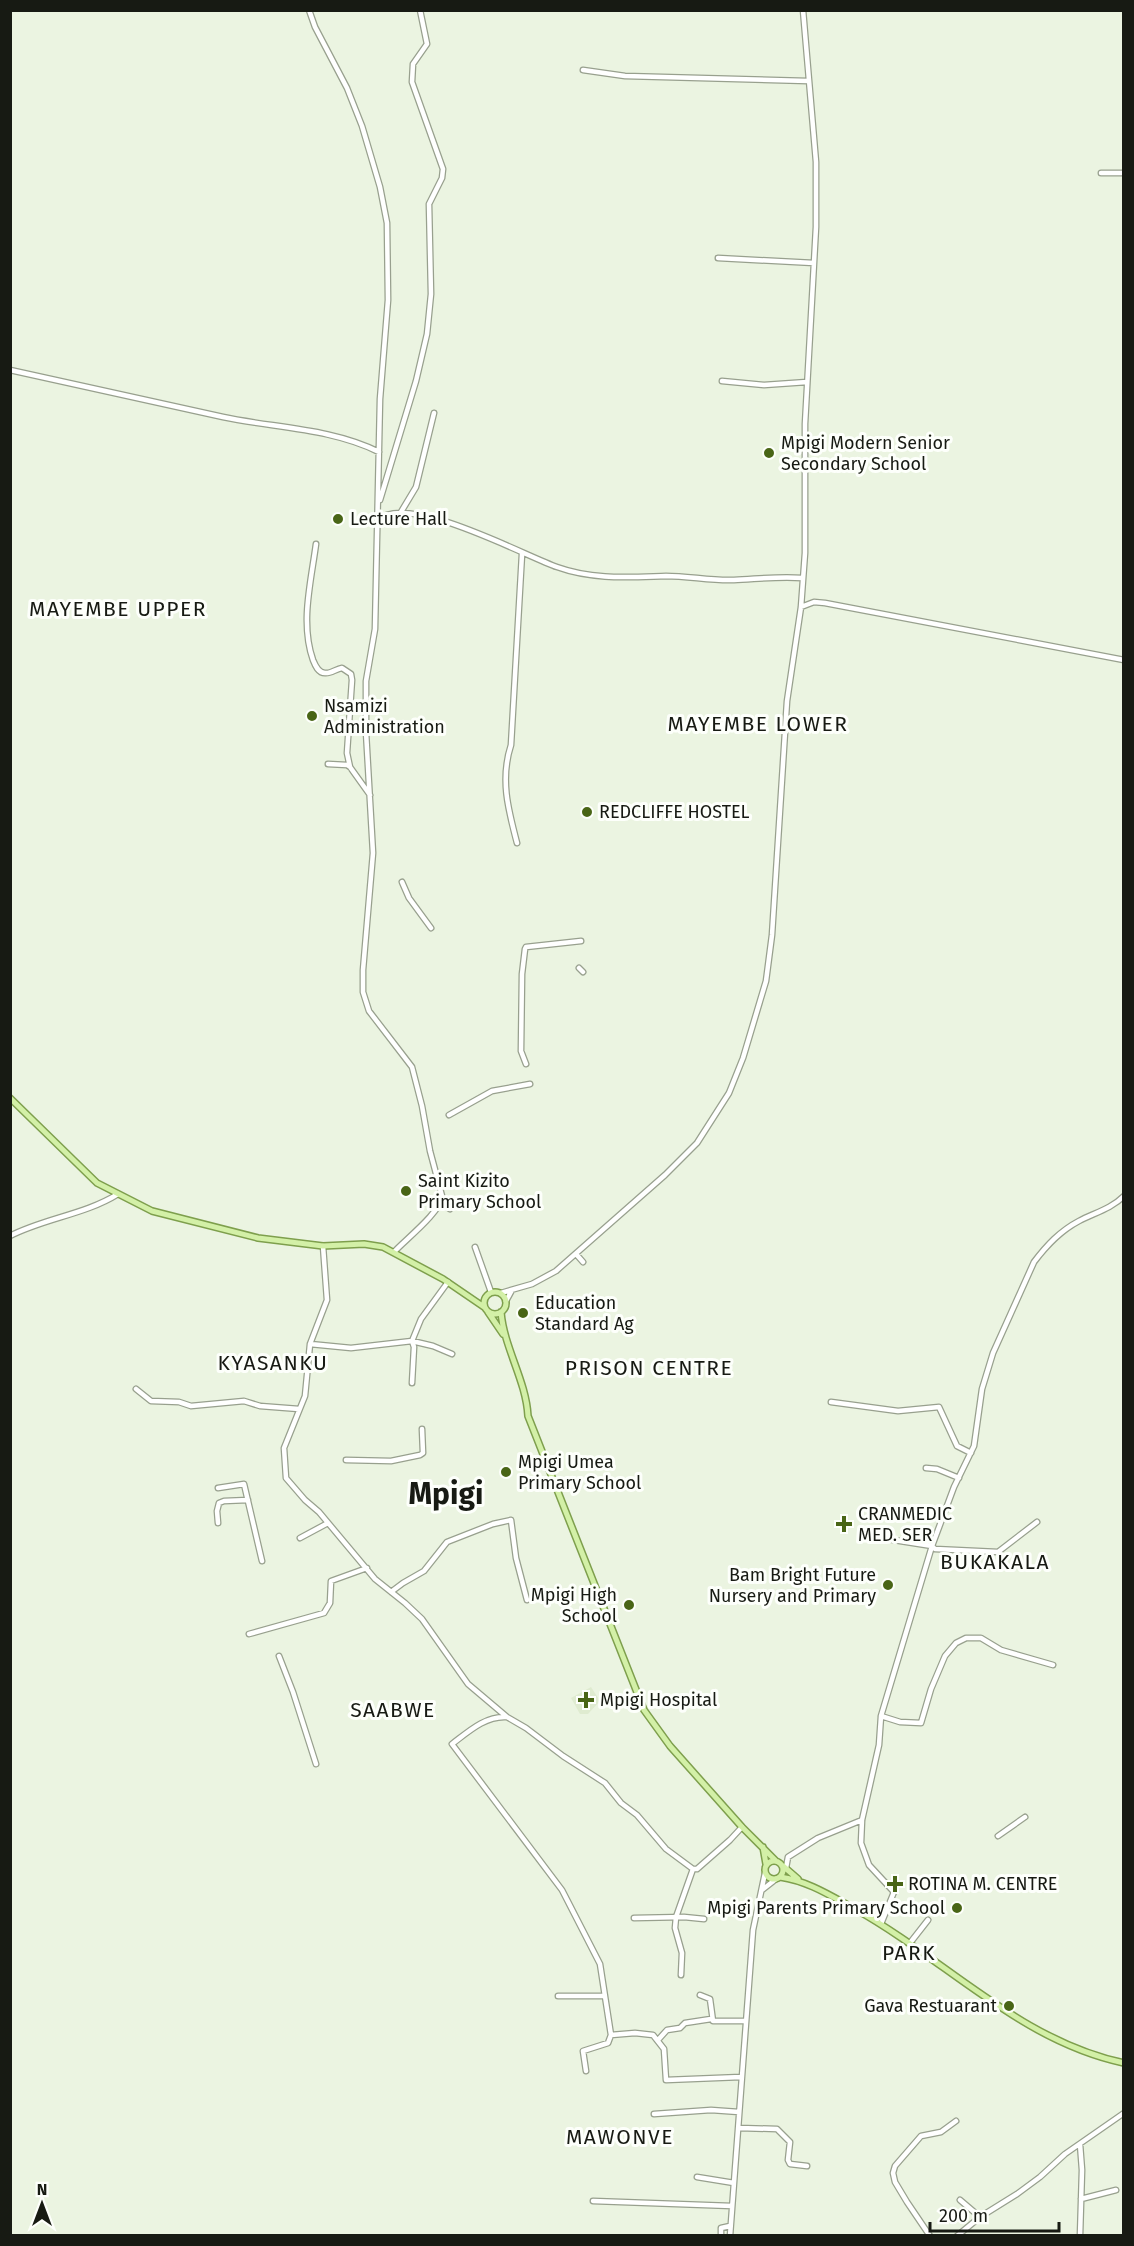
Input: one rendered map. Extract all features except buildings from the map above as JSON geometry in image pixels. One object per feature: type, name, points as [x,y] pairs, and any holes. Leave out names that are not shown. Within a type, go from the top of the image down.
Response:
[{"type":"main road","points":[[10,1098],[97,1183],[152,1211],[258,1238],[323,1246],[364,1244],[383,1247],[448,1282],[492,1314],[501,1312],[505,1307],[506,1301],[501,1293],[491,1292],[485,1296],[469,1296]]},
{"type":"main road","points":[[485,1296],[486,1309],[507,1340]]},
{"type":"main road","points":[[501,1312],[507,1340],[527,1400],[528,1416],[644,1710],[670,1746],[742,1827],[798,1879],[881,1924],[1018,2019],[1047,2036],[1090,2054],[1124,2063]]},
{"type":"main road","points":[[762,1845],[766,1864],[765,1873],[768,1877],[798,1879]]},
{"type":"main road","points":[[766,1864],[776,1861]]},
{"type":"main road","points":[[778,1878],[785,1867]]},
{"type":"street","points":[[309,10],[362,126],[385,207],[388,300],[380,399],[375,629],[366,681],[366,732],[373,853],[363,992],[369,1011],[412,1067],[430,1151],[441,1189],[441,1203],[394,1252]]},
{"type":"street","points":[[378,506],[416,381],[427,334],[431,294],[429,204],[442,178],[443,169],[412,82],[413,64],[427,44],[420,10]]},
{"type":"street","points":[[501,1293],[532,1284],[556,1271],[665,1175],[697,1143],[729,1093],[762,998],[768,965],[787,701],[801,607],[805,553],[804,473],[814,263],[816,162],[802,10]]},
{"type":"street","points":[[583,70],[625,75],[808,81]]},
{"type":"street","points":[[1101,173],[1124,173]]},
{"type":"street","points":[[718,258],[814,263]]},
{"type":"street","points":[[10,370],[255,424],[285,426],[339,438],[363,444],[379,452]]},
{"type":"street","points":[[722,381],[764,385],[807,382]]},
{"type":"street","points":[[401,512],[417,487],[434,412]]},
{"type":"street","points":[[377,521],[392,512],[441,519],[560,568],[605,578],[692,576],[710,580],[802,578]]},
{"type":"street","points":[[316,544],[307,615],[310,650],[321,672],[326,674],[342,668],[351,674],[347,753],[350,767],[370,795]]},
{"type":"street","points":[[517,843],[506,800],[522,554]]},
{"type":"street","points":[[801,607],[814,602],[825,603],[1124,660]]},
{"type":"street","points":[[328,764],[350,767]]},
{"type":"street","points":[[402,882],[409,898],[431,928]]},
{"type":"street","points":[[526,1064],[521,1051],[522,974],[525,949],[526,947],[581,941]]},
{"type":"street","points":[[449,1114],[492,1091],[530,1084]]},
{"type":"street","points":[[10,1236],[30,1226],[51,1222],[94,1207],[118,1194]]},
{"type":"street","points":[[881,1924],[894,1892],[869,1865],[861,1843],[862,1820],[879,1746],[882,1716],[932,1546],[974,1446],[982,1389],[993,1353],[1034,1262],[1056,1236],[1081,1220],[1111,1206],[1124,1196]]},
{"type":"street","points":[[441,1203],[450,1209]]},
{"type":"street","points":[[323,1246],[327,1300],[310,1344],[307,1391],[284,1448],[286,1478],[379,1583],[422,1619],[468,1684],[507,1717],[605,1783],[621,1803],[637,1815],[666,1849],[693,1869]]},
{"type":"street","points":[[475,1247],[491,1292]]},
{"type":"street","points":[[576,1254],[583,1262]]},
{"type":"street","points":[[412,1383],[414,1347],[412,1341],[421,1319],[448,1282]]},
{"type":"street","points":[[506,1301],[512,1290]]},
{"type":"street","points":[[310,1344],[351,1348],[412,1341],[452,1354]]},
{"type":"street","points":[[136,1389],[151,1401],[179,1402],[191,1406],[244,1401],[260,1406],[299,1409]]},
{"type":"street","points":[[831,1402],[898,1411],[939,1407],[957,1446],[971,1453]]},
{"type":"street","points":[[346,1460],[392,1461],[420,1455],[423,1453],[422,1429]]},
{"type":"street","points":[[926,1468],[937,1469],[959,1478]]},
{"type":"street","points":[[218,1488],[244,1484],[262,1561]]},
{"type":"street","points":[[218,1523],[219,1503],[248,1500]]},
{"type":"street","points":[[391,1592],[403,1582],[424,1571],[447,1542],[493,1524],[511,1520],[516,1558],[527,1600]]},
{"type":"street","points":[[862,1535],[932,1546],[935,1549],[998,1552],[1037,1522]]},
{"type":"street","points":[[300,1538],[328,1523]]},
{"type":"street","points":[[249,1634],[324,1613],[328,1610],[330,1603],[331,1581],[367,1568]]},
{"type":"street","points":[[882,1716],[900,1722],[921,1723],[931,1689],[945,1656],[956,1643],[966,1638],[981,1638],[1001,1650],[1053,1665]]},
{"type":"street","points":[[279,1656],[316,1764]]},
{"type":"street","points":[[507,1717],[487,1720],[452,1744],[562,1890],[597,1957],[603,1975],[611,2035],[608,2043],[583,2051],[586,2071]]},
{"type":"street","points":[[998,1836],[1025,1817]]},
{"type":"street","points":[[785,1867],[788,1857],[809,1843],[862,1820]]},
{"type":"street","points":[[693,1869],[700,1867],[742,1827]]},
{"type":"street","points":[[681,1975],[682,1953],[675,1928],[676,1917],[693,1869]]},
{"type":"street","points":[[730,2235],[753,1930],[765,1873]]},
{"type":"street","points":[[761,1891],[778,1878]]},
{"type":"street","points":[[634,1918],[704,1919]]},
{"type":"street","points":[[910,1943],[928,1920]]},
{"type":"street","points":[[700,1995],[711,2001],[711,2019]]},
{"type":"street","points":[[558,1996],[605,1996]]},
{"type":"street","points":[[658,2040],[667,2030],[680,2028],[685,2023],[711,2019],[745,2021]]},
{"type":"street","points":[[611,2035],[641,2033],[654,2035],[664,2049],[666,2080],[741,2077]]},
{"type":"street","points":[[654,2114],[703,2110],[740,2112]]},
{"type":"street","points":[[957,2235],[980,2217],[999,2207],[1065,2154],[1124,2113]]},
{"type":"street","points":[[930,2235],[895,2182],[893,2173],[895,2166],[921,2136],[941,2132],[956,2121]]},
{"type":"street","points":[[739,2128],[781,2131],[790,2142],[788,2160],[790,2164],[807,2166]]},
{"type":"street","points":[[1080,2144],[1080,2235]]},
{"type":"street","points":[[697,2177],[734,2183]]},
{"type":"street","points":[[1081,2199],[1116,2190]]},
{"type":"street","points":[[960,2200],[980,2217]]},
{"type":"street","points":[[593,2201],[732,2206]]},
{"type":"street","points":[[721,2235],[721,2228],[730,2226]]},
{"type":"shaded area","name":"Mpigi Hospital","points":[[591,1687],[600,1701],[588,1714],[580,1714],[571,1698]]},
{"type":"place","name":"Mpigi Modern Senior Secondary School","points":[[769,453]]},
{"type":"place","name":"Lecture Hall","points":[[338,519]]},
{"type":"place","name":"Nsamizi Administration","points":[[312,716]]},
{"type":"place","name":"REDCLIFFE HOSTEL","points":[[587,812]]},
{"type":"place","name":"Saint Kizito Primary School","points":[[406,1191]]},
{"type":"place","name":"Education Standard Ag","points":[[523,1313]]},
{"type":"place","name":"Mpigi Umea Primary School","points":[[506,1472]]},
{"type":"place","name":"CRANMEDIC MED. SER","points":[[844,1524]]},
{"type":"place","name":"Bam Bright Future Nursery and Primary","points":[[888,1585]]},
{"type":"place","name":"Mpigi High School","points":[[629,1605]]},
{"type":"place","name":"Mpigi Hospital","points":[[586,1700]]},
{"type":"place","name":"ROTINA M. CENTRE","points":[[895,1884]]},
{"type":"place","name":"Mpigi Parents Primary School","points":[[957,1908]]},
{"type":"place","name":"Gava Restuarant","points":[[1009,2006]]},
{"type":"district","name":"MAYEMBE UPPER","points":[[118,609]]},
{"type":"district","name":"MAYEMBE LOWER","points":[[758,724]]},
{"type":"district","name":"KYASANKU","points":[[273,1363]]},
{"type":"district","name":"PRISON CENTRE","points":[[649,1368]]},
{"type":"district","name":"Mpigi","points":[[446,1494]]},
{"type":"district","name":"BUKAKALA","points":[[995,1562]]},
{"type":"district","name":"SAABWE","points":[[393,1710]]},
{"type":"district","name":"PARK","points":[[909,1953]]},
{"type":"district","name":"MAWONVE","points":[[620,2137]]}]
